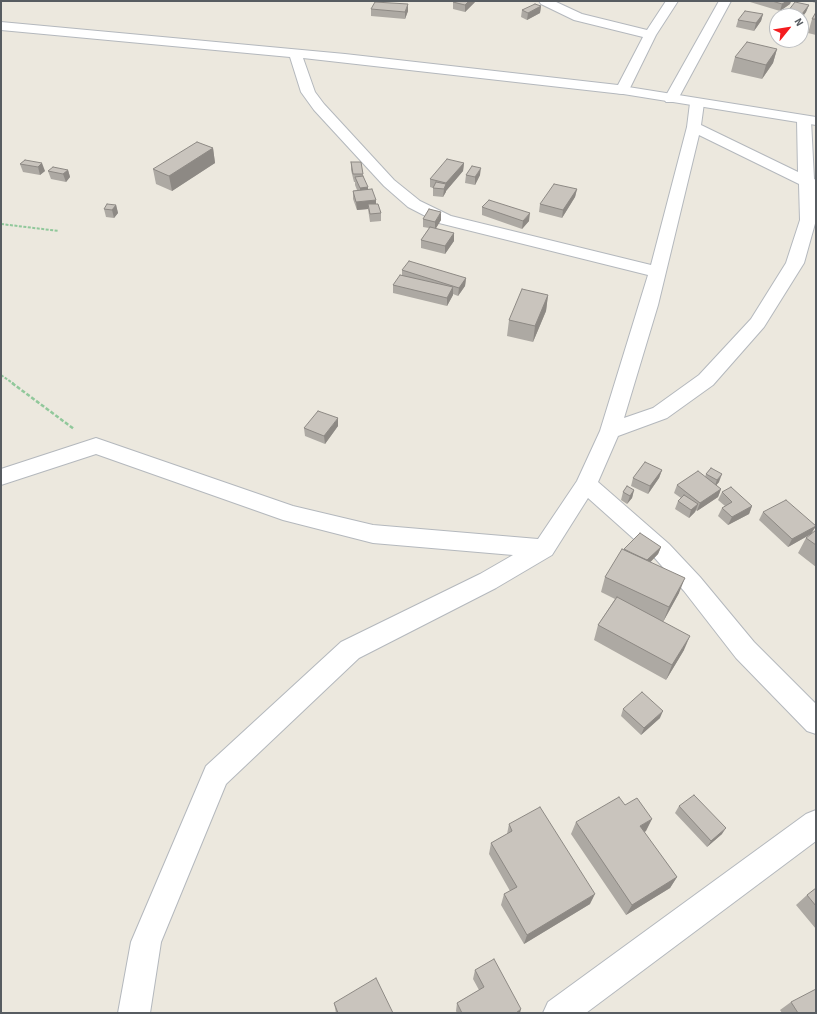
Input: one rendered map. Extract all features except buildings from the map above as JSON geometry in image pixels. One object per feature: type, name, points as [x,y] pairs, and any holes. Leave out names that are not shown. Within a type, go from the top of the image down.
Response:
[{"type":"street","points":[[545,1],[578,17],[650,35]]},
{"type":"street","points":[[622,90],[650,35],[672,1]]},
{"type":"street","points":[[670,99],[725,1]]},
{"type":"street","points":[[1,26],[295,53],[622,90],[810,121],[812,184],[808,220],[796,263],[758,323],[706,380],[660,413],[610,431]]},
{"type":"street","points":[[295,53],[308,92],[389,183],[414,204],[445,220],[658,272]]},
{"type":"street","points":[[134,1013],[146,942],[216,775],[350,650],[488,581],[544,548],[586,484],[610,431],[658,272],[694,126],[697,103]]},
{"type":"street","points":[[694,126],[812,184]]},
{"type":"street","points":[[1,477],[96,446],[291,514],[373,534],[544,548]]},
{"type":"street","points":[[586,484],[661,550],[692,584],[745,650],[816,722]]},
{"type":"street","points":[[559,1013],[816,824]]},
{"type":"path","points":[[1,224],[58,231]]},
{"type":"path","points":[[1,375],[96,446]]}]
